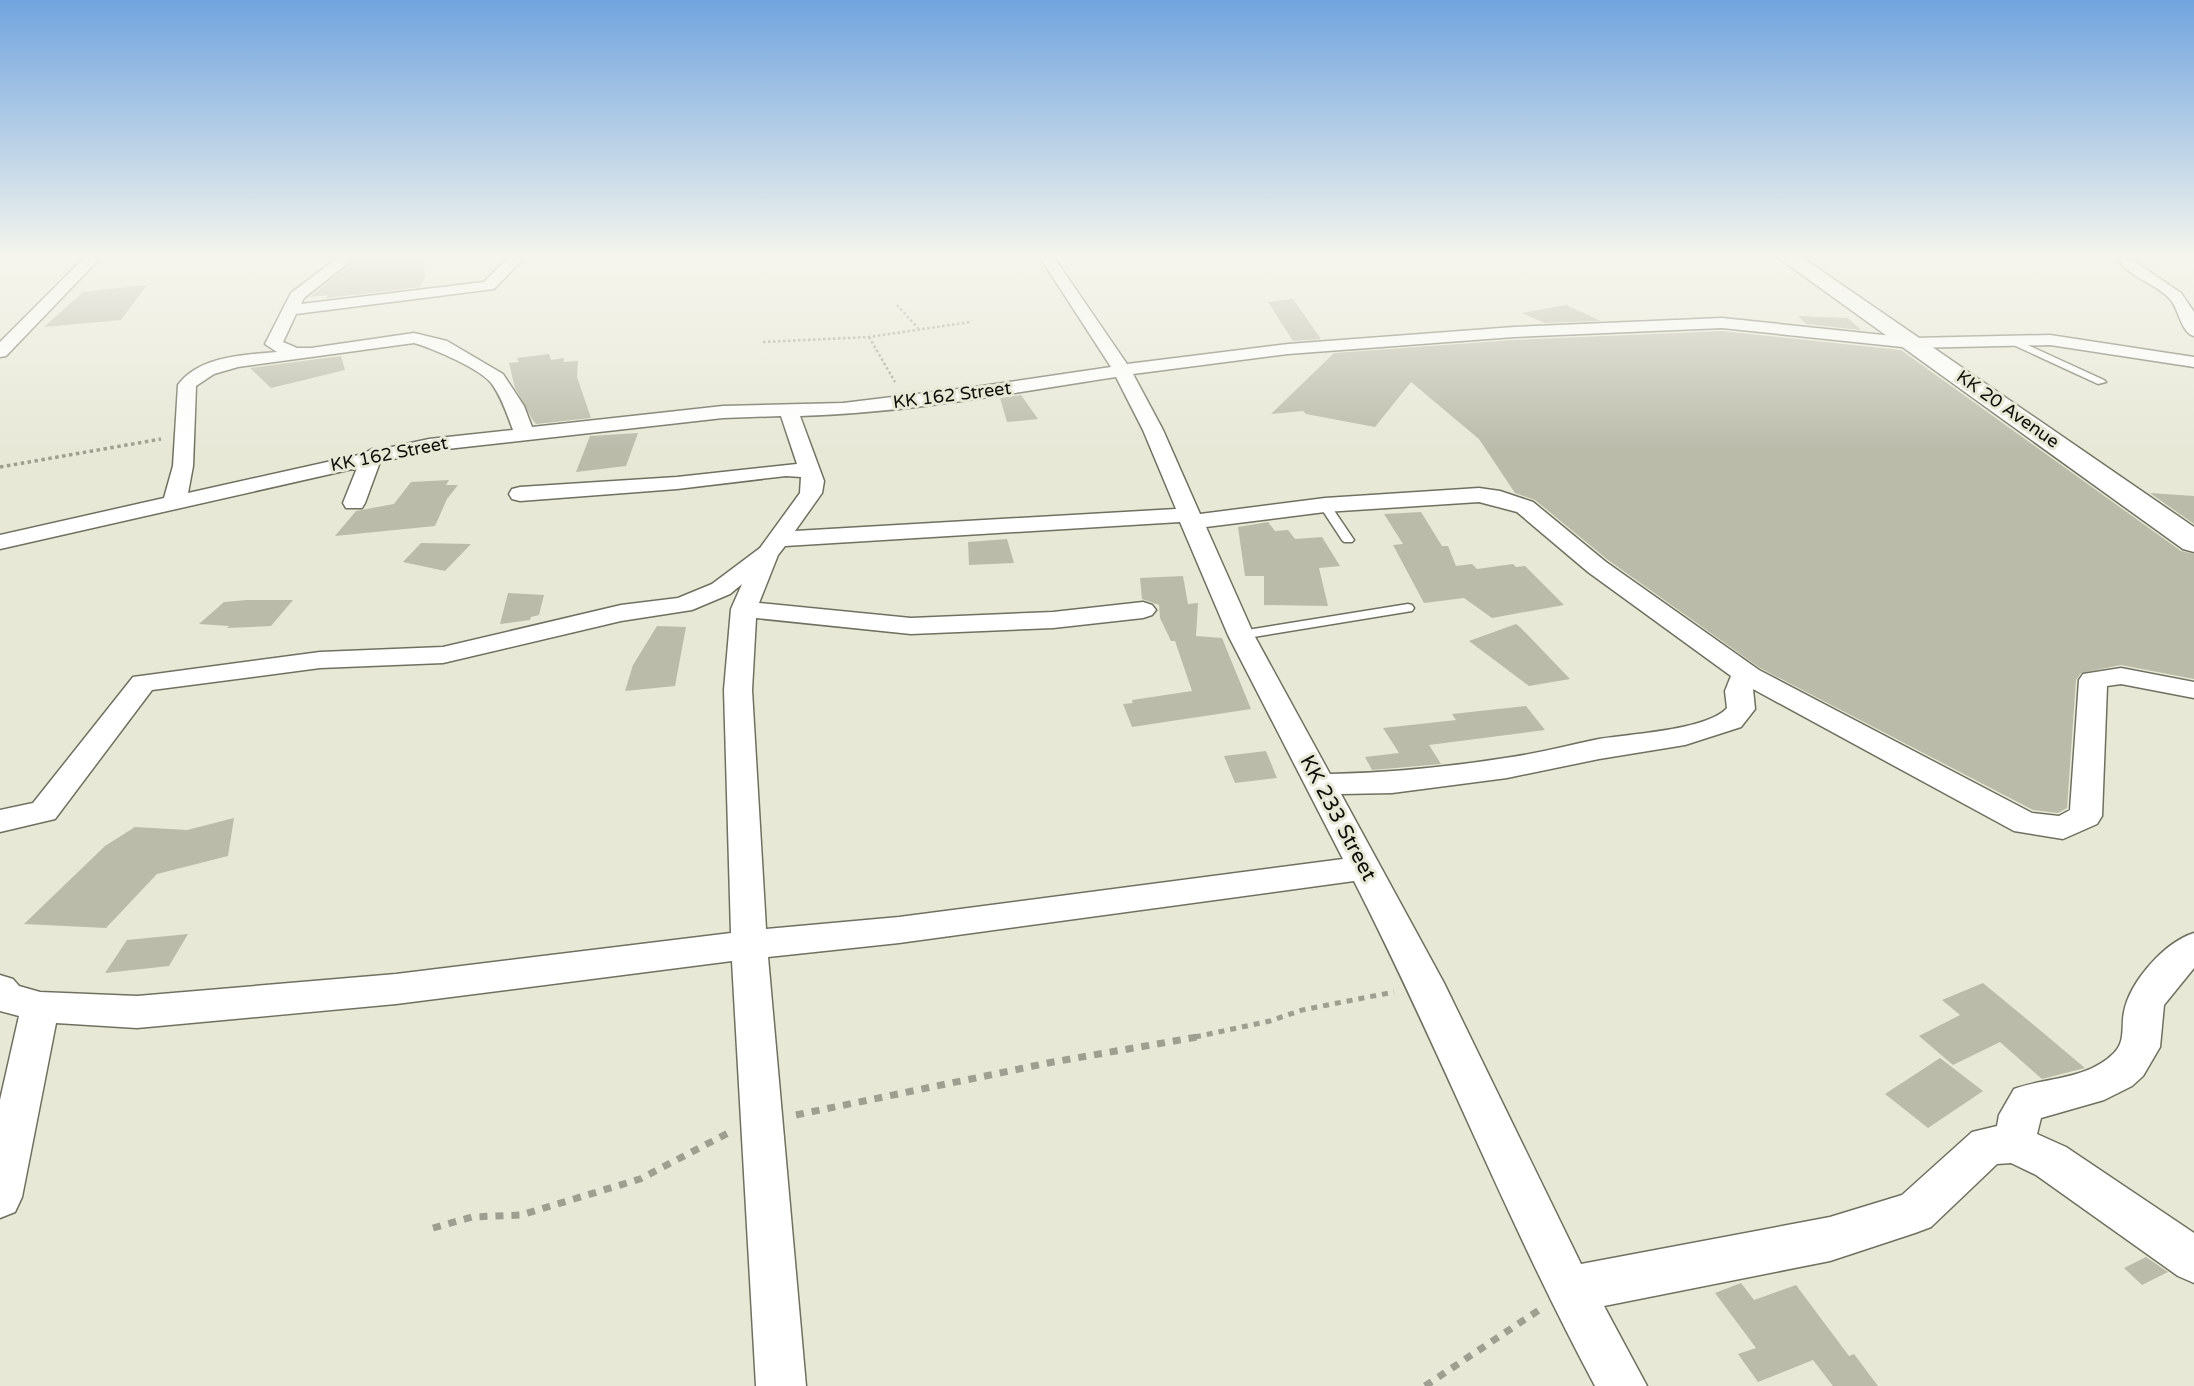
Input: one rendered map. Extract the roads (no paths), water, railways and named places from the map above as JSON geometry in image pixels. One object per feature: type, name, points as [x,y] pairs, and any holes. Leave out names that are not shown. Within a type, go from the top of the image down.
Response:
[{"type":"main road","name":"KK 20 Avenue","points":[[1880,321],[2194,542]]},
{"type":"street","points":[[0,352],[31,321]]},
{"type":"street","points":[[284,321],[274,344],[294,353],[311,353]]},
{"type":"street","name":"KK 233 Street","points":[[1089,321],[1121,369],[1153,430],[1241,635],[1425,983],[1569,1290],[1622,1386]]},
{"type":"street","name":"KK 162 Street","points":[[0,542],[372,456],[458,440],[723,412],[788,411],[905,401],[1062,381],[1121,369],[1287,349],[1460,335],[1722,323],[1912,343],[2071,341],[2194,362]]},
{"type":"street","points":[[175,500],[183,466],[187,385],[194,374],[218,367],[414,338],[441,345],[498,378],[514,406],[524,433]]},
{"type":"street","points":[[781,1386],[749,946],[738,690],[744,609],[773,546],[811,493],[813,481],[796,426],[788,411]]},
{"type":"street","points":[[354,503],[372,456]]},
{"type":"street","points":[[520,494],[664,485],[786,470],[810,471]]},
{"type":"street","points":[[0,821],[44,811],[143,683],[320,660],[443,655],[621,613],[683,605],[721,589],[773,546],[1189,519],[1325,505],[1479,495],[1492,496],[1525,508],[1597,567],[1749,676],[2025,824],[2063,828],[2085,816],[2093,680],[2120,676],[2194,690]]},
{"type":"street","points":[[744,609],[911,626],[1053,620],[1143,610]]},
{"type":"street","points":[[1320,784],[1391,783],[1467,774],[1685,736],[1731,721],[1741,709],[1739,691],[1742,680],[1749,676]]},
{"type":"street","points":[[0,990],[7,998],[40,1007],[137,1012],[396,989],[898,930],[1365,868]]},
{"type":"street","points":[[2014,1144],[2020,1115],[2028,1102],[2054,1098],[2118,1076],[2139,1051],[2145,1004],[2177,961],[2194,947]]},
{"type":"street","points":[[0,1197],[40,1007]]},
{"type":"street","points":[[1569,1290],[1830,1238],[1915,1212],[1987,1146],[2014,1144],[2051,1161],[2194,1261]]},
{"type":"lane","points":[[2010,340],[2101,382]]},
{"type":"lane","points":[[1325,505],[1348,540]]},
{"type":"lane","points":[[1241,635],[1408,608]]}]
